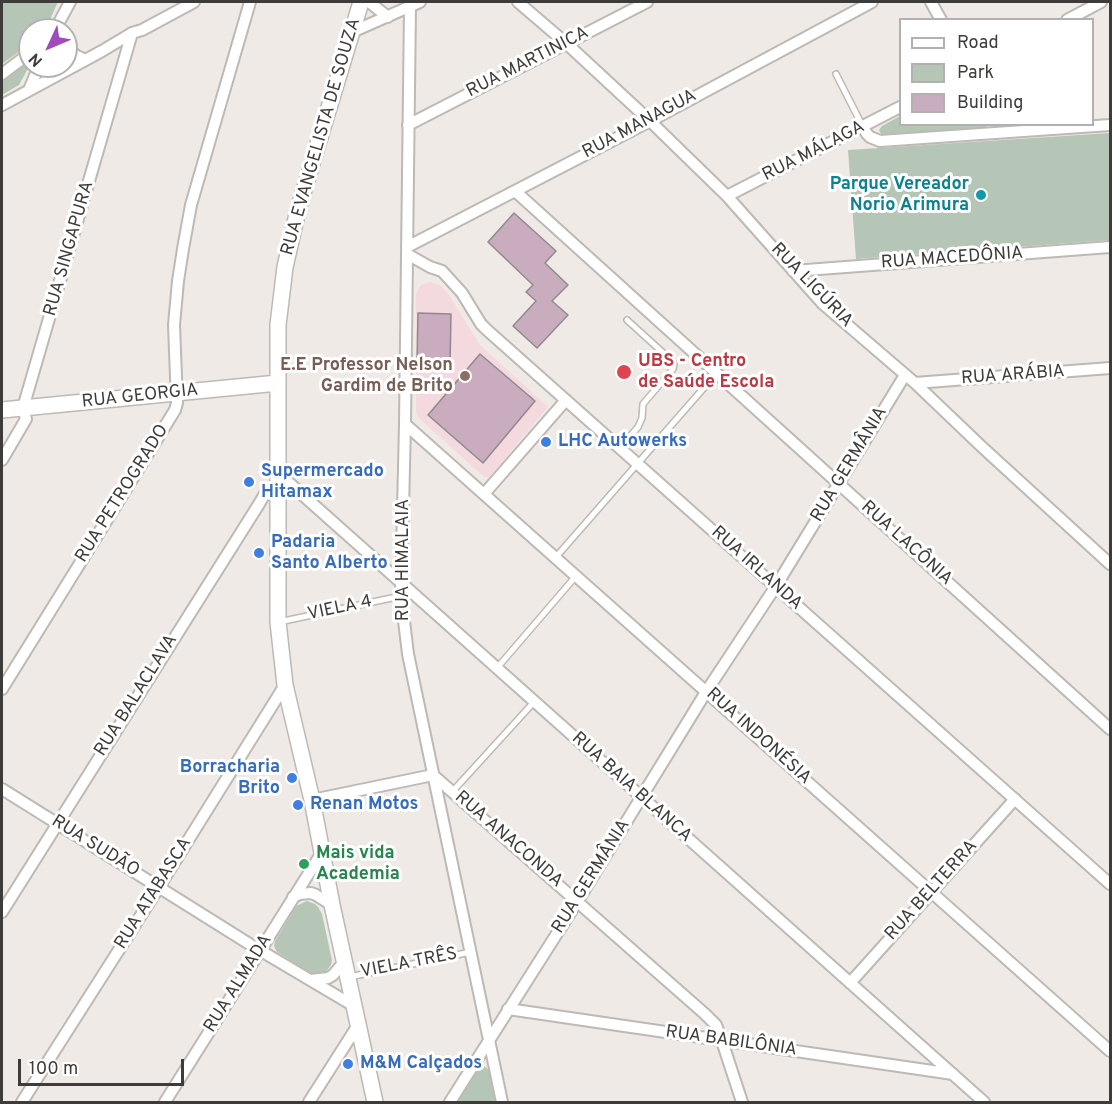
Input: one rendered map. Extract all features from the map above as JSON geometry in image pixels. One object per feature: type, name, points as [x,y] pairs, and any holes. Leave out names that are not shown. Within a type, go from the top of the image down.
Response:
[{"type":"main road","name":"RUA EVANGELISTA DE SOUZA","points":[[361,2],[298,210],[286,258],[278,325],[278,622],[285,685],[312,800],[321,854],[375,1102]]},
{"type":"main road","name":"RUA GEORGIA","points":[[2,410],[278,384]]},
{"type":"street","points":[[62,18],[70,2]]},
{"type":"street","points":[[2,105],[132,33],[194,2]]},
{"type":"street","name":"RUA PETROGRADO","points":[[2,689],[175,410],[177,404],[175,312],[189,216],[250,2]]},
{"type":"street","points":[[369,2],[388,16]]},
{"type":"street","name":"RUA LIGÚRIA","points":[[518,2],[650,121],[727,196],[823,304],[915,384],[1110,564]]},
{"type":"street","name":"RUA MARTINICA","points":[[408,125],[647,2]]},
{"type":"street","name":"RUA MANAGUA","points":[[407,250],[872,2]]},
{"type":"street","points":[[931,2],[940,18]]},
{"type":"street","points":[[1071,18],[1101,2]]},
{"type":"street","points":[[352,32],[415,4]]},
{"type":"street","name":"RUA HIMALAIA","points":[[415,4],[408,125],[401,596],[408,654],[502,1102]]},
{"type":"street","name":"RUA SINGAPURA","points":[[2,460],[26,420],[23,408],[132,33]]},
{"type":"street","points":[[78,56],[85,60]]},
{"type":"street","points":[[2,74],[18,62]]},
{"type":"street","points":[[29,90],[34,78]]},
{"type":"street","name":"RUA MÁLAGA","points":[[727,196],[899,108]]},
{"type":"street","points":[[1094,126],[1110,117]]},
{"type":"street","points":[[863,127],[870,137],[880,141],[1000,129],[1110,126]]},
{"type":"street","name":"RUA LACÔNIA","points":[[515,191],[1110,729]]},
{"type":"street","name":"RUA MACEDÔNIA","points":[[793,271],[1110,247]]},
{"type":"street","name":"RUA IRLANDA","points":[[407,250],[430,267],[442,271],[462,293],[487,330],[1110,884]]},
{"type":"street","name":"RUA ARÁBIA","points":[[915,384],[1110,368]]},
{"type":"street","name":"RUA GERMÂNIA","points":[[450,1102],[578,902],[706,692],[776,586],[905,375]]},
{"type":"street","points":[[484,495],[566,400]]},
{"type":"street","name":"RUA INDONÉSIA","points":[[405,424],[1110,1051]]},
{"type":"street","name":"RUA BAIA BLANCA","points":[[278,479],[401,584],[984,1102]]},
{"type":"street","name":"RUA BALACLAVA","points":[[2,912],[259,504],[278,479]]},
{"type":"street","name":"RUA ATABASCA","points":[[22,1102],[285,685]]},
{"type":"street","points":[[312,800],[433,775]]},
{"type":"street","name":"RUA ANACONDA","points":[[433,775],[716,1025],[742,1102]]},
{"type":"street","name":"RUA SUDÃO","points":[[2,789],[354,1006]]},
{"type":"street","name":"RUA BELTERRA","points":[[850,983],[1015,799]]},
{"type":"street","name":"RUA ALMADA","points":[[165,1102],[321,854]]},
{"type":"street","points":[[293,897],[310,893],[332,905]]},
{"type":"street","points":[[311,980],[328,978],[346,970]]},
{"type":"street","name":"RUA BABILÔNIA","points":[[508,1009],[953,1074]]},
{"type":"street","points":[[309,1102],[358,1025]]},
{"type":"street","points":[[342,1052],[356,1048],[364,1054]]},
{"type":"lane","points":[[836,74],[863,127]]},
{"type":"lane","points":[[620,448],[638,428],[642,418],[643,404],[670,374],[674,364],[627,320]]},
{"type":"lane","points":[[556,557],[716,374]]},
{"type":"lane","points":[[496,669],[576,576]]},
{"type":"lane","name":"VIELA 4","points":[[278,622],[401,596]]},
{"type":"lane","points":[[453,792],[534,702]]},
{"type":"lane","name":"VIELA TRÊS","points":[[346,970],[471,952]]},
{"type":"shaded area","name":"E.E Professor Nelson Gardim de Brito","points":[[431,282],[440,285],[449,295],[480,345],[548,407],[489,477],[484,477],[418,417],[416,412],[416,294],[421,285]]},
{"type":"green space","points":[[2,2],[58,2],[51,18],[18,18],[18,53],[2,64]]},
{"type":"green space","points":[[18,68],[18,78],[23,78],[19,85],[2,95],[2,80]]},
{"type":"green space","name":"Parque Vereador Norio Arimura","points":[[899,117],[899,126],[988,126],[883,135],[879,130]]},
{"type":"green space","name":"Parque Vereador Norio Arimura","points":[[1110,133],[1110,240],[856,259],[848,150]]},
{"type":"green space","points":[[307,901],[315,904],[322,914],[332,960],[324,974],[310,973],[277,952],[274,946],[296,906]]},
{"type":"green space","points":[[481,1066],[489,1070],[496,1102],[457,1102]]},
{"type":"building","points":[[514,213],[556,251],[545,263],[568,285],[552,301],[568,315],[537,348],[513,326],[536,301],[526,292],[533,285],[488,242]]},
{"type":"building","points":[[418,313],[451,314],[450,365],[417,364]]},
{"type":"building","points":[[480,354],[535,401],[483,463],[428,415]]},
{"type":"place","name":"Parque Vereador Norio Arimura","points":[[981,195]]},
{"type":"place","name":"UBS - Centro de Saúde Escola","points":[[624,372]]},
{"type":"place","name":"E.E Professor Nelson Gardim de Brito","points":[[465,376]]},
{"type":"place","name":"LHC Autowerks","points":[[546,442]]},
{"type":"place","name":"Supermercado Hitamax","points":[[249,482]]},
{"type":"place","name":"Padaria Santo Alberto","points":[[259,553]]},
{"type":"place","name":"Borracharia Brito","points":[[292,778]]},
{"type":"place","name":"Renan Motos","points":[[298,805]]},
{"type":"place","name":"Mais vida Academia","points":[[304,864]]},
{"type":"place","name":"M&M Calçados","points":[[348,1064]]}]
